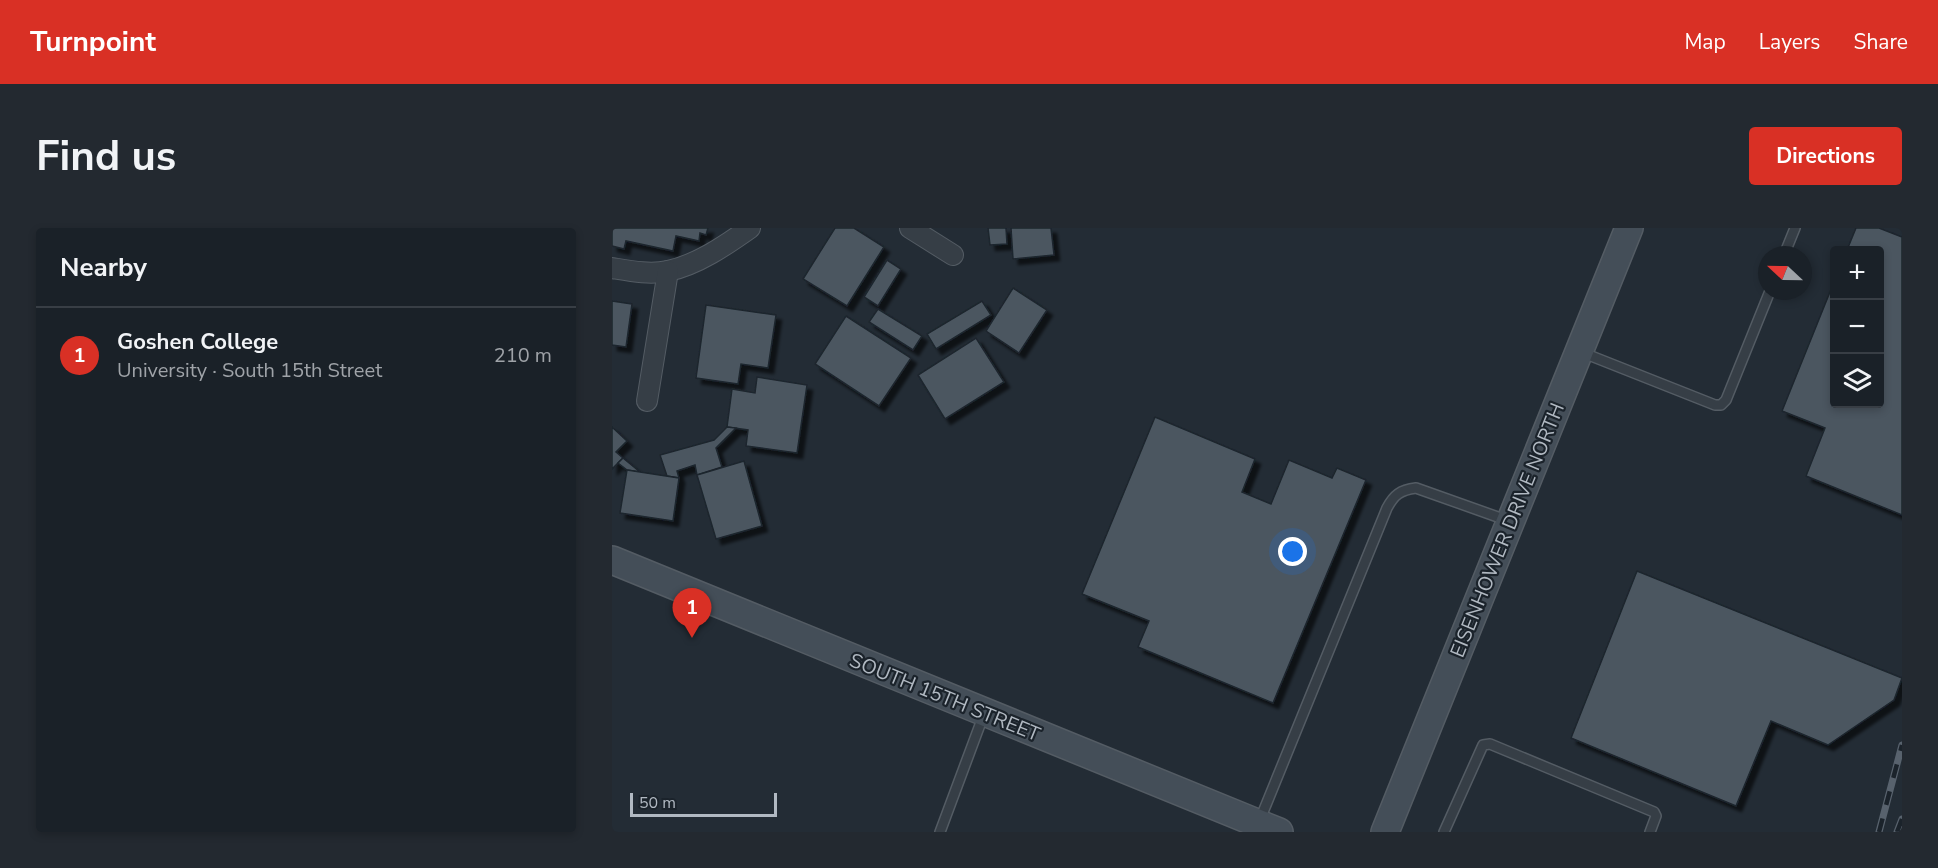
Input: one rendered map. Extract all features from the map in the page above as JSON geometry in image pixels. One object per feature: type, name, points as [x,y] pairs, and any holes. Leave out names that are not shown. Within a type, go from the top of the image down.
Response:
[{"type":"street","points":[[910,228],[953,255]]},
{"type":"street","name":"EISENHOWER DRIVE NORTH","points":[[1387,831],[1629,228]]},
{"type":"street","points":[[612,268],[650,273],[668,271],[701,259],[748,229]]},
{"type":"street","points":[[647,401],[668,271]]},
{"type":"street","name":"SOUTH 15TH STREET","points":[[612,560],[1269,828]]},
{"type":"lane","points":[[1788,246],[1795,228]]},
{"type":"lane","points":[[1579,351],[1715,405],[1721,405],[1726,400],[1766,300]]},
{"type":"lane","points":[[1269,828],[1394,496],[1403,490],[1416,488],[1510,521]]},
{"type":"lane","points":[[940,832],[984,713]]},
{"type":"lane","points":[[1444,832],[1483,745],[1490,744],[1654,812],[1656,816],[1650,832]]},
{"type":"building","points":[[612,228],[708,228],[706,235],[700,233],[699,241],[676,236],[673,251],[626,241],[624,249],[612,246]]},
{"type":"building","points":[[835,228],[854,228],[884,247],[847,306],[803,279]]},
{"type":"building","points":[[988,228],[1006,228],[1007,244],[990,245]]},
{"type":"building","points":[[1011,228],[1051,228],[1054,255],[1013,259]]},
{"type":"building","points":[[1856,228],[1879,228],[1902,237],[1902,515],[1806,476],[1825,428],[1782,411],[1830,292],[1830,408],[1884,408],[1884,246],[1849,246]]},
{"type":"building","points":[[887,260],[901,269],[878,306],[864,297]]},
{"type":"building","points":[[1013,288],[1047,310],[1019,353],[986,331]]},
{"type":"building","points":[[612,301],[632,304],[626,347],[612,345]]},
{"type":"building","points":[[982,301],[991,315],[936,349],[927,334]]},
{"type":"building","points":[[706,305],[776,315],[768,368],[741,364],[738,384],[696,378]]},
{"type":"building","points":[[878,309],[922,336],[913,350],[869,322]]},
{"type":"building","points":[[846,316],[911,358],[879,406],[815,364]]},
{"type":"building","points":[[976,338],[1004,382],[945,419],[918,375]]},
{"type":"building","points":[[757,377],[807,385],[797,453],[746,446],[748,430],[727,427],[732,389],[755,393]]},
{"type":"building","points":[[1155,417],[1255,459],[1242,492],[1271,504],[1289,460],[1332,478],[1337,468],[1366,480],[1273,703],[1138,647],[1149,621],[1082,594]]},
{"type":"building","points":[[612,427],[627,441],[616,452],[623,458],[612,469]]},
{"type":"building","points":[[727,427],[736,428],[716,448],[722,467],[697,475],[695,465],[677,471],[679,478],[667,476],[660,455],[714,440]]},
{"type":"building","points":[[623,458],[640,472],[627,470],[618,463]]},
{"type":"building","points":[[744,461],[762,526],[716,539],[697,475]]},
{"type":"building","points":[[627,470],[679,478],[673,521],[620,513]]},
{"type":"building","points":[[1637,571],[1902,678],[1894,700],[1828,745],[1771,721],[1736,806],[1571,738]]},
{"type":"railway","points":[[1879,832],[1902,745]]},
{"type":"railway","points":[[1897,832],[1902,819]]},
{"type":"place","name":"Goshen College","points":[[692,638]]}]
